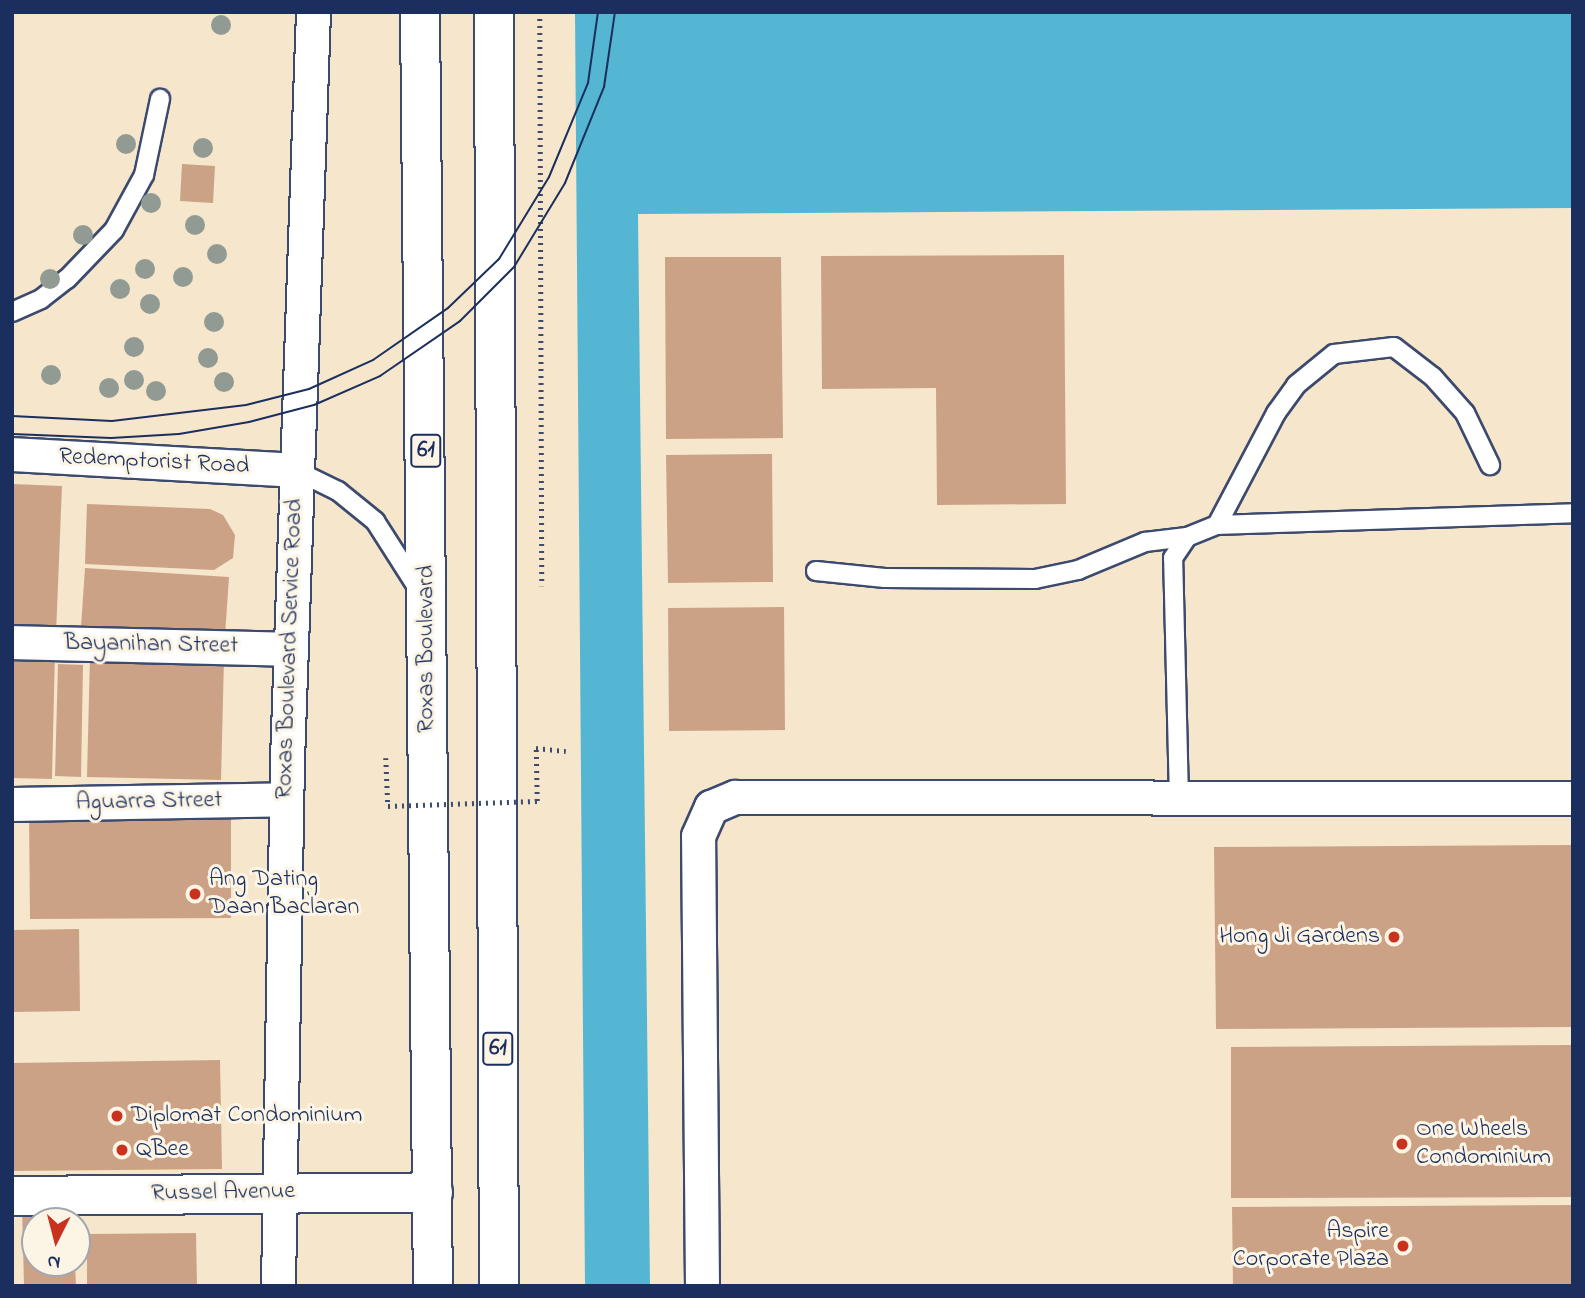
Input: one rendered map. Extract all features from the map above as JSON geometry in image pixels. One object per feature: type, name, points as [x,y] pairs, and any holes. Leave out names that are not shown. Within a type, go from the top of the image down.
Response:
[{"type":"main road","name":"Roxas Boulevard","points":[[420,12],[433,1286]]},
{"type":"main road","name":"61","points":[[494,12],[499,1286]]},
{"type":"main road","name":"Russel Avenue","points":[[12,1196],[279,1191],[433,1192]]},
{"type":"street","name":"Roxas Boulevard Service Road","points":[[278,1286],[290,649],[313,12]]},
{"type":"street","name":"Redemptorist Road","points":[[12,454],[295,470]]},
{"type":"street","name":"Bayanihan Street","points":[[12,642],[290,649]]},
{"type":"street","points":[[702,1286],[698,836],[711,807],[735,797],[1573,798]]},
{"type":"street","name":"Aguarra Street","points":[[12,804],[286,799]]},
{"type":"lane","points":[[12,312],[41,299],[67,279],[114,229],[144,175],[160,99]]},
{"type":"lane","points":[[1216,525],[1276,413],[1296,385],[1334,354],[1394,347],[1433,377],[1465,413],[1490,464]]},
{"type":"lane","points":[[295,470],[338,491],[375,521],[403,559],[427,607]]},
{"type":"lane","points":[[816,571],[885,578],[1035,579],[1077,570],[1145,542],[1187,537],[1216,525],[1573,513]]},
{"type":"lane","points":[[1179,799],[1173,558],[1187,537]]},
{"type":"path","points":[[540,12],[542,586]]},
{"type":"path","points":[[386,758],[388,806],[537,801],[536,748],[566,751]]},
{"type":"water","points":[[575,12],[1573,12],[1573,208],[638,214],[650,1286],[585,1286]]},
{"type":"building","points":[[182,164],[215,166],[213,203],[180,201]]},
{"type":"building","points":[[1064,255],[1066,504],[937,505],[936,388],[822,389],[821,256]]},
{"type":"building","points":[[665,257],[781,257],[783,438],[666,439]]},
{"type":"building","points":[[772,454],[773,582],[668,583],[666,455]]},
{"type":"building","points":[[12,484],[62,486],[56,634],[12,632]]},
{"type":"building","points":[[87,504],[210,509],[223,515],[235,535],[233,558],[214,570],[85,564]]},
{"type":"building","points":[[85,568],[229,577],[225,636],[81,627]]},
{"type":"building","points":[[784,607],[785,730],[669,731],[668,608]]},
{"type":"building","points":[[12,650],[55,651],[52,779],[12,778]]},
{"type":"building","points":[[90,656],[224,659],[221,780],[87,777]]},
{"type":"building","points":[[58,664],[83,665],[81,777],[55,776]]},
{"type":"building","points":[[231,811],[231,918],[30,919],[29,812]]},
{"type":"building","name":"Hong Ji Gardens","points":[[1573,845],[1573,1027],[1216,1029],[1214,847]]},
{"type":"building","points":[[79,929],[80,1011],[12,1012],[12,930]]},
{"type":"building","name":"One Wheels Condominium","points":[[1572,1045],[1573,1197],[1231,1198],[1231,1047]]},
{"type":"building","name":"Diplomat Condominium","points":[[220,1060],[222,1169],[12,1171],[12,1063]]},
{"type":"building","name":"Aspire Corporate Plaza","points":[[1573,1205],[1573,1286],[1233,1286],[1232,1207]]},
{"type":"building","points":[[196,1233],[197,1286],[87,1286],[87,1277],[91,1277],[91,1234]]},
{"type":"building","points":[[24,1277],[76,1277],[76,1286],[24,1286]]},
{"type":"tram line","points":[[12,416],[112,421],[246,405],[309,389],[373,360],[448,308],[499,259],[549,177],[588,83],[598,12]]},
{"type":"tram line","points":[[12,434],[111,438],[179,434],[249,422],[314,405],[380,376],[460,321],[514,267],[565,183],[604,87],[615,12]]},
{"type":"place","name":"Ang Dating Daan Baclaran","points":[[195,894]]},
{"type":"place","name":"Hong Ji Gardens","points":[[1394,937]]},
{"type":"place","name":"Diplomat Condominium","points":[[117,1116]]},
{"type":"place","name":"One Wheels Condominium","points":[[1402,1144]]},
{"type":"place","name":"QBee","points":[[122,1150]]},
{"type":"place","name":"Aspire Corporate Plaza","points":[[1403,1246]]}]
